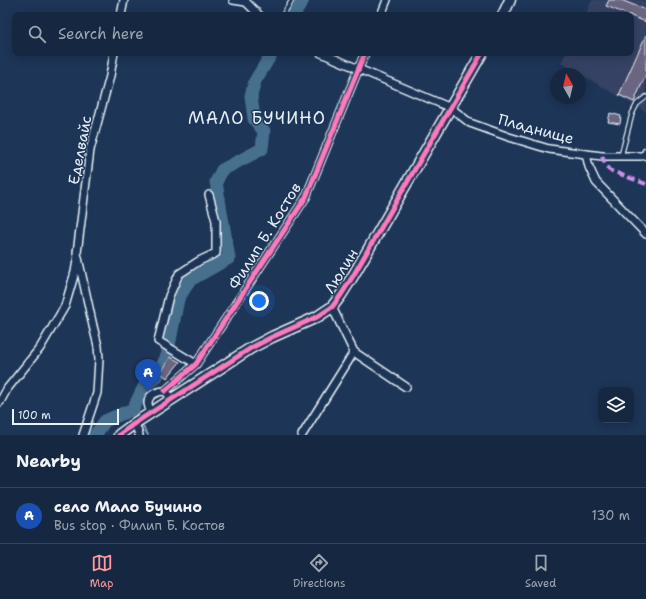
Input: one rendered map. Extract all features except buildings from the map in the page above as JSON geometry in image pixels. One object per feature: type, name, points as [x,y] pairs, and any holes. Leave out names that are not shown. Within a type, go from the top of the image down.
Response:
[{"type":"street","points":[[122,12],[124,0]]},
{"type":"street","points":[[233,0],[245,1],[256,12]]},
{"type":"street","points":[[382,12],[387,0]]},
{"type":"street","points":[[504,12],[510,0]]},
{"type":"street","name":"Еделвайс","points":[[0,402],[7,389],[40,348],[65,306],[75,272],[90,150],[110,76],[113,56]]},
{"type":"street","name":"Пладнище","points":[[329,56],[451,108],[470,122],[510,137],[549,149],[586,154],[602,156],[641,156],[645,154]]},
{"type":"street","name":"Филип Б. Костов","points":[[151,412],[148,403],[149,397],[158,391],[165,391],[196,364],[306,198],[365,56]]},
{"type":"street","name":"Люлин","points":[[119,435],[151,412],[251,348],[317,317],[332,307],[353,276],[480,56]]},
{"type":"street","points":[[586,154],[589,167],[596,182],[646,234]]},
{"type":"street","points":[[196,364],[158,342],[169,296],[178,274],[199,261],[216,253],[216,221],[209,195]]},
{"type":"street","name":"Еделвайс","points":[[77,253],[98,346],[99,359],[97,393],[83,435]]},
{"type":"street","points":[[332,307],[354,352],[406,387]]},
{"type":"street","points":[[302,435],[354,352]]},
{"type":"street","points":[[165,391],[172,399]]},
{"type":"street","points":[[135,423],[138,435]]},
{"type":"lane","points":[[285,12],[292,0]]},
{"type":"lane","points":[[621,156],[632,114],[637,104],[646,97]]},
{"type":"shaded area","points":[[592,0],[646,0],[646,112],[586,77],[586,68],[570,68],[561,63],[564,56],[634,56],[634,12],[586,12]]},
{"type":"waterway","points":[[296,12],[303,0]]},
{"type":"waterway","points":[[95,435],[105,421],[133,409],[145,385],[156,378],[167,356],[178,299],[190,280],[229,258],[216,182],[222,170],[262,149],[264,131],[254,119],[251,96],[255,81],[270,56]]},
{"type":"waterway","points":[[133,409],[137,417]]},
{"type":"waterway","points":[[140,422],[148,435]]},
{"type":"marked path","points":[[602,156],[609,170],[646,184]]},
{"type":"cycle path","points":[[165,391],[196,364],[306,197],[364,56]]},
{"type":"cycle path","points":[[119,435],[135,423],[251,348],[317,317],[332,307],[353,276],[480,56]]},
{"type":"place","name":"село Мало Бучино","points":[[148,392]]},
{"type":"district","name":"МАЛО БУЧИНО","points":[[257,118]]}]
